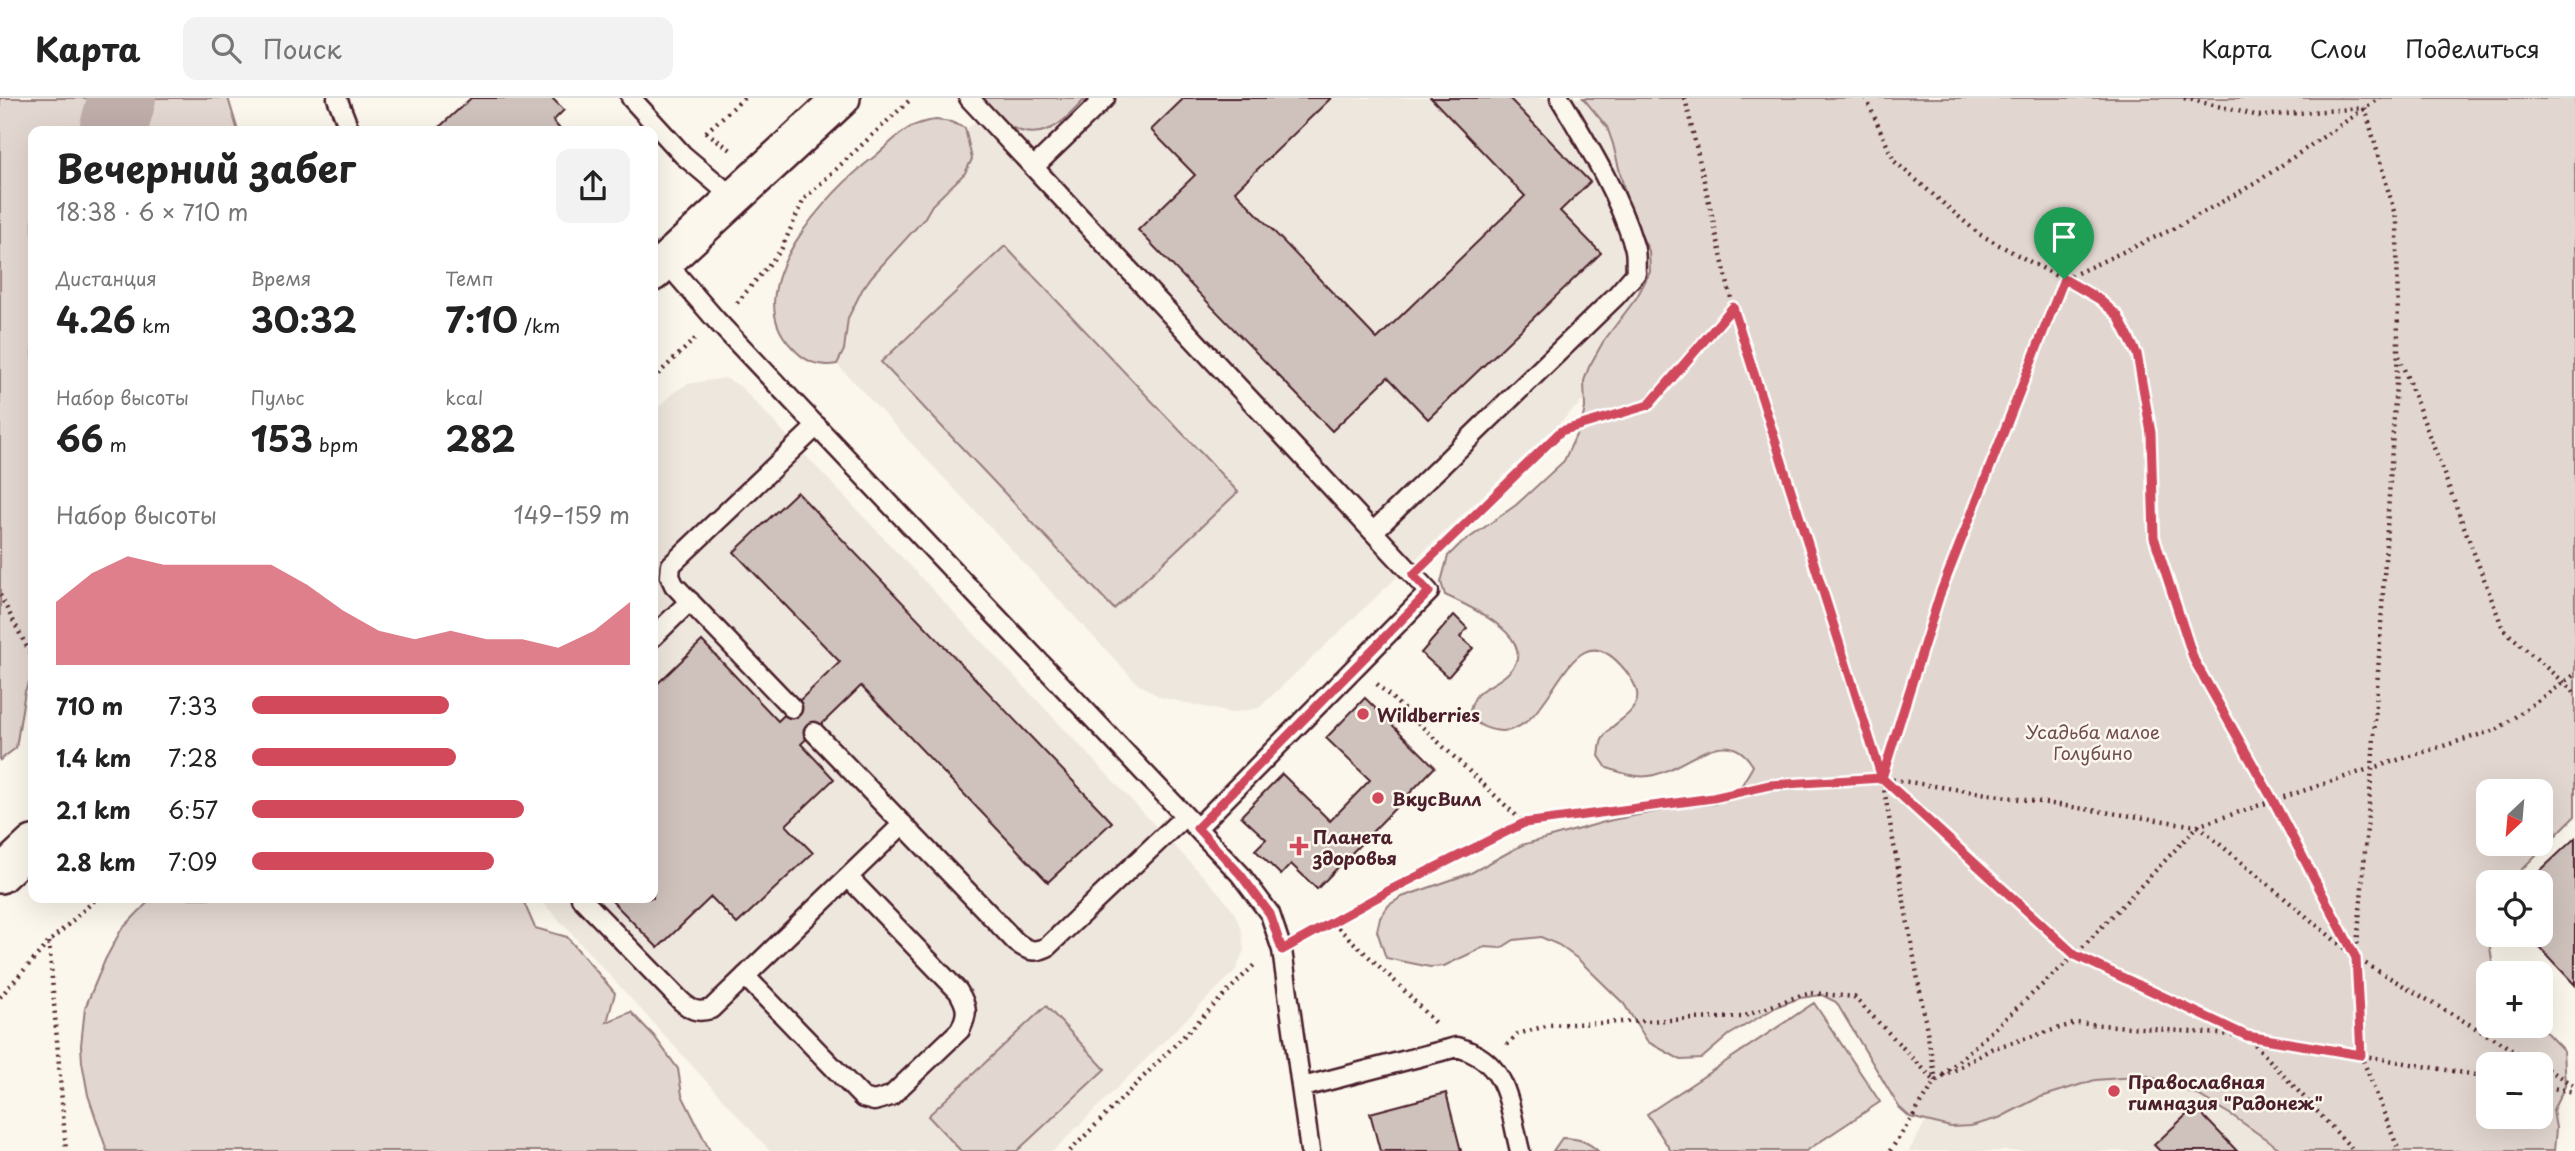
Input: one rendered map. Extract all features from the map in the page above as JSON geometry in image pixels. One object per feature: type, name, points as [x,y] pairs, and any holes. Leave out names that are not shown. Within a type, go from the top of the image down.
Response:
[{"type":"street","points":[[659,267],[842,98]]},
{"type":"street","points":[[0,875],[28,849]]},
{"type":"lane","points":[[337,98],[348,126]]},
{"type":"lane","points":[[631,98],[657,126]]},
{"type":"lane","points":[[814,732],[1016,942],[1026,951],[1037,952],[1047,947],[1191,822],[1357,665],[1429,592],[969,98]]},
{"type":"lane","points":[[1035,166],[1105,98]]},
{"type":"lane","points":[[1373,532],[1616,296],[1636,273],[1635,248],[1614,195],[1591,149],[1560,98]]},
{"type":"lane","points":[[658,128],[683,155],[734,198]]},
{"type":"lane","points":[[659,267],[716,320],[1191,822],[1240,874],[1270,914],[1282,950],[1310,1151]]},
{"type":"lane","points":[[792,708],[674,585],[670,576],[671,565],[817,426]]},
{"type":"lane","points":[[658,632],[690,601]]},
{"type":"lane","points":[[586,903],[691,1010],[702,1012],[711,1009],[903,824]]},
{"type":"lane","points":[[745,976],[863,1098],[874,1101],[891,1096],[960,1030],[967,1016],[967,1005],[958,991],[848,877]]},
{"type":"lane","points":[[1303,1087],[1457,1047],[1474,1051],[1501,1075],[1520,1151]]},
{"type":"path","points":[[683,155],[744,98]]},
{"type":"path","points":[[658,374],[736,305],[780,250],[804,199],[912,98]]},
{"type":"path","points":[[1685,98],[1733,307],[1882,778],[1936,1081]]},
{"type":"path","points":[[1866,98],[1894,161],[1979,234],[2099,299],[2118,316],[2137,354],[2151,433],[2154,537],[2194,660],[2274,802],[2356,958]]},
{"type":"path","points":[[2184,98],[2259,116],[2365,108]]},
{"type":"path","points":[[1882,778],[1940,594],[2064,279],[2173,229],[2254,184],[2381,98]]},
{"type":"path","points":[[2365,108],[2397,222],[2398,352],[2372,768],[2356,958],[2361,1055],[2399,1151]]},
{"type":"path","points":[[1413,575],[1561,431],[1649,405],[1733,307]]},
{"type":"path","points":[[2398,352],[2503,629],[2575,693]]},
{"type":"path","points":[[0,595],[28,649]]},
{"type":"path","points":[[1357,665],[1524,823]]},
{"type":"path","points":[[1070,1151],[1254,964],[1392,889],[1524,823],[1713,798],[1770,785],[1882,778],[2197,826],[2498,729],[2575,674]]},
{"type":"path","points":[[1882,778],[2075,955],[2247,1036],[2354,1151]]},
{"type":"path","points":[[2197,826],[2356,958],[2517,1052]]},
{"type":"path","points":[[1890,1151],[1936,1081],[2075,955],[2197,826]]},
{"type":"path","points":[[0,997],[49,942],[92,903]]},
{"type":"path","points":[[1333,923],[1400,986],[1457,1047]]},
{"type":"path","points":[[49,942],[66,1151]]},
{"type":"path","points":[[1489,1062],[1518,1034],[1538,1027],[1742,1017],[1812,993],[1854,997],[1936,1081]]},
{"type":"path","points":[[1936,1081],[1991,1049],[2076,1023],[2247,1036],[2476,1075]]},
{"type":"path","points":[[2553,1073],[2575,1086]]},
{"type":"path","points":[[2553,1088],[2575,1092]]},
{"type":"shaded area","points":[[1000,98],[1613,98],[1671,317],[1259,708],[1231,713],[1160,697],[1137,683],[817,343],[840,248]]},
{"type":"shaded area","points":[[725,378],[740,386],[1221,895],[1235,914],[1242,931],[1244,950],[1236,970],[1053,1151],[770,1151],[544,903],[658,903],[658,407],[687,384]]},
{"type":"shaded area","name":"Православная гимназия \"Радонеж\"","points":[[2095,1037],[2326,1151],[1909,1151],[1927,1119]]},
{"type":"green space","points":[[0,98],[228,98],[236,126],[28,126],[28,685],[16,748],[0,760]]},
{"type":"green space","points":[[982,98],[1086,98],[1058,124],[1047,130],[1028,132],[1018,130],[1000,120]]},
{"type":"green space","name":"Усадьба малое Голубино","points":[[1583,98],[2575,98],[2575,816],[2553,838],[2553,779],[2476,779],[2476,856],[2535,856],[2521,870],[2476,870],[2476,947],[2490,947],[2492,961],[2476,961],[2476,1038],[2552,1038],[2563,1050],[2565,1086],[2553,1110],[2556,1128],[2554,1151],[2283,1151],[2198,1095],[2148,1076],[2095,1080],[2038,1098],[1999,1118],[1971,1126],[1951,1127],[1910,1117],[1899,1107],[1836,1002],[1822,995],[1800,998],[1778,1006],[1729,1035],[1701,1059],[1681,1060],[1648,1042],[1624,1004],[1578,959],[1559,945],[1541,937],[1514,940],[1501,948],[1484,947],[1444,966],[1430,967],[1386,958],[1377,931],[1380,918],[1389,905],[1402,897],[1471,873],[1522,845],[1612,820],[1686,806],[1715,804],[1739,790],[1753,766],[1742,753],[1730,747],[1718,747],[1649,776],[1607,768],[1599,756],[1602,740],[1635,706],[1637,691],[1625,670],[1606,653],[1589,650],[1575,659],[1536,712],[1520,726],[1502,731],[1492,730],[1469,716],[1478,694],[1507,674],[1516,661],[1517,649],[1499,626],[1445,595],[1441,582],[1448,556],[1516,505],[1564,461],[1582,422],[1585,408],[1584,381],[1589,367],[1603,342],[1637,297],[1650,272],[1649,251],[1630,213],[1607,127]]},
{"type":"green space","points":[[936,120],[965,128],[972,159],[965,173],[932,205],[924,219],[862,290],[848,318],[844,350],[837,364],[824,365],[806,359],[791,346],[777,323],[774,297],[781,270],[795,243],[834,193],[895,138],[909,128]]},
{"type":"green space","points":[[1005,246],[1238,492],[1114,609],[881,362]]},
{"type":"green space","points":[[147,903],[524,903],[535,928],[567,937],[615,993],[607,1022],[631,1012],[654,1036],[678,1069],[682,1095],[710,1151],[107,1151],[88,1095],[81,1045],[85,1008],[121,930]]},
{"type":"green space","points":[[1814,1003],[1880,1102],[1806,1151],[1671,1151],[1647,1114]]},
{"type":"green space","points":[[1046,1006],[1105,1069],[1017,1151],[961,1151],[928,1116]]},
{"type":"green space","points":[[1562,1138],[1582,1141],[1598,1151],[1553,1151]]},
{"type":"building","points":[[471,98],[552,98],[564,110],[553,121],[557,126],[440,126]]},
{"type":"building","points":[[1184,98],[1331,98],[1235,191],[1377,339],[1525,196],[1431,98],[1509,98],[1590,182],[1560,211],[1601,253],[1428,419],[1388,377],[1332,431],[1138,230],[1195,175],[1151,130]]},
{"type":"building","points":[[797,492],[1112,822],[1048,882],[861,686],[801,744],[834,779],[786,825],[813,853],[737,924],[711,897],[658,948],[614,903],[658,903],[658,683],[702,641],[778,721],[840,662],[734,552]]},
{"type":"building","points":[[1454,615],[1467,628],[1460,637],[1473,648],[1448,677],[1421,653]]},
{"type":"building","name":"ВкусВилл","points":[[1365,698],[1435,767],[1317,889],[1291,864],[1281,875],[1255,850],[1266,839],[1241,816],[1282,774],[1330,821],[1370,780],[1326,738]]},
{"type":"building","points":[[2575,838],[2575,985],[2539,947],[2553,947],[2553,870],[2541,870]]},
{"type":"building","points":[[1446,1093],[1461,1151],[1380,1151],[1370,1113]]},
{"type":"building","points":[[2195,1107],[2237,1151],[2160,1151],[2154,1145]]},
{"type":"waterway","points":[[114,126],[122,98]]},
{"type":"place","name":"Wildberries","points":[[1363,714]]},
{"type":"place","name":"ВкусВилл","points":[[1378,798]]},
{"type":"place","name":"Планета здоровья","points":[[1299,846]]},
{"type":"place","name":"Православная гимназия \"Радонеж\"","points":[[2114,1091]]},
{"type":"route","points":[[2064,279],[1940,594],[1882,778],[1733,307],[1649,405],[1561,431],[1413,575],[1429,592],[1197,828],[1240,874],[1270,914],[1282,950],[1392,889],[1524,823],[1713,798],[1770,785],[1882,778],[2075,955],[2247,1036],[2361,1055],[2356,958],[2274,802],[2194,660],[2154,537],[2151,433],[2137,354],[2118,316],[2099,299],[2064,279]]}]
